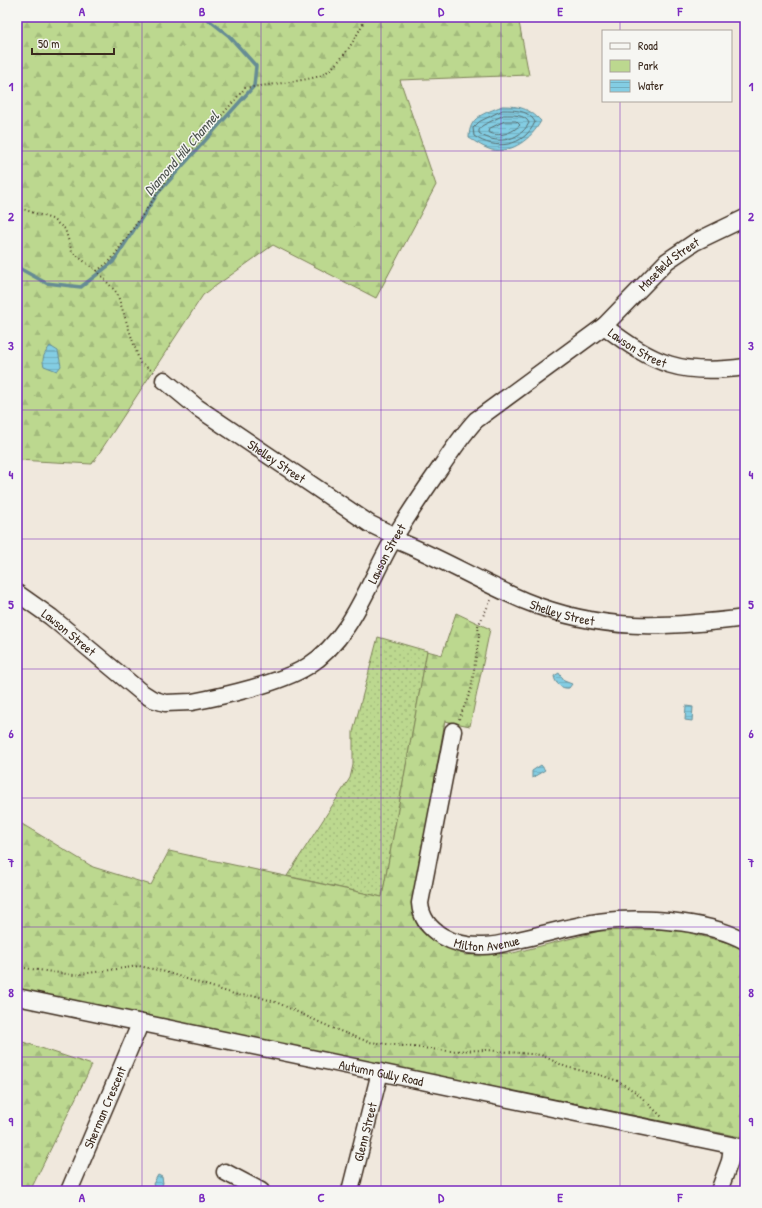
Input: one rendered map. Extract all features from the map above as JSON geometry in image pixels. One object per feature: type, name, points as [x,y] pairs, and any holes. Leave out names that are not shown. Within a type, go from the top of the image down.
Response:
[{"type":"street","name":"Masefield Street","points":[[604,326],[618,314],[648,279],[667,260],[695,242],[745,218]]},
{"type":"street","name":"Lawson Street","points":[[17,593],[51,617],[141,692],[152,699],[179,704],[192,702],[282,678],[307,666],[320,657],[340,636],[348,624],[394,538],[461,438],[476,420],[604,326],[639,352],[671,366],[706,371],[745,367]]},
{"type":"street","name":"Shelley Street","points":[[164,380],[198,408],[370,524],[394,538],[496,588],[555,612],[620,625],[684,626],[745,618]]},
{"type":"street","name":"Milton Avenue","points":[[454,732],[420,903],[420,912],[424,921],[441,936],[464,945],[484,946],[586,924],[617,920],[653,920],[671,921],[713,930],[745,942]]},
{"type":"street","name":"Autumn Gully Road","points":[[17,997],[140,1024],[380,1072],[739,1147]]},
{"type":"street","name":"Sherman Crescent","points":[[69,1191],[140,1024]]},
{"type":"street","name":"Glenn Street","points":[[350,1191],[380,1072]]},
{"type":"street","points":[[719,1191],[730,1161],[739,1147]]},
{"type":"street","points":[[225,1172],[262,1191]]},
{"type":"path","points":[[97,271],[111,260],[169,177],[245,88],[323,75],[340,60],[356,37],[366,17]]},
{"type":"path","points":[[17,207],[52,219],[66,229],[72,252],[97,271],[117,294],[140,362],[164,380]]},
{"type":"path","points":[[454,732],[471,690],[479,636],[478,626],[496,588]]},
{"type":"path","points":[[17,967],[74,975],[139,966],[162,971],[237,996],[256,996],[278,1002],[332,1028],[369,1042],[448,1051],[487,1050],[542,1055],[566,1067],[618,1081],[637,1092],[666,1121],[675,1133]]},
{"type":"green space","points":[[17,17],[518,17],[529,75],[400,80],[436,185],[376,298],[273,245],[203,295],[92,464],[17,460]]},
{"type":"green space","points":[[456,613],[490,629],[470,726],[445,721],[412,908],[419,929],[437,942],[465,955],[513,953],[600,931],[674,929],[737,945],[745,952],[745,1138],[17,991],[17,821],[93,867],[151,885],[169,851],[382,897],[427,651],[442,655]]},
{"type":"green space","points":[[378,637],[427,651],[382,897],[287,876],[350,778],[353,765],[353,732]]},
{"type":"green space","points":[[17,1040],[92,1065],[30,1191],[17,1191]]},
{"type":"water","points":[[502,106],[523,109],[532,113],[541,121],[527,139],[514,147],[507,149],[492,150],[469,138],[472,125],[475,120]]},
{"type":"water","points":[[50,346],[58,351],[61,366],[57,371],[44,366],[43,363],[44,356]]},
{"type":"water","points":[[559,673],[564,681],[572,684],[569,688],[561,687],[557,684],[554,676]]},
{"type":"water","points":[[686,706],[693,707],[692,721],[685,720]]},
{"type":"water","points":[[541,765],[545,770],[532,778],[532,771]]},
{"type":"water","points":[[158,1175],[162,1177],[163,1183],[160,1190],[155,1189],[153,1184]]},
{"type":"waterway","name":"Diamond Hill Channel","points":[[17,267],[46,283],[81,287],[113,262],[158,193],[254,86],[256,66],[229,36],[205,17]]}]
